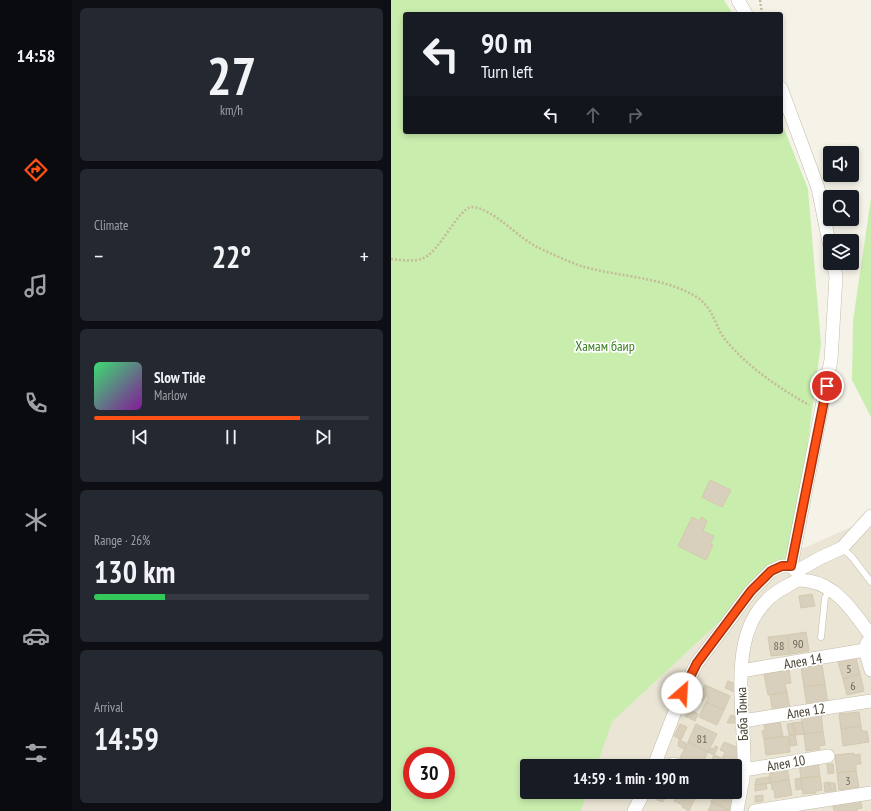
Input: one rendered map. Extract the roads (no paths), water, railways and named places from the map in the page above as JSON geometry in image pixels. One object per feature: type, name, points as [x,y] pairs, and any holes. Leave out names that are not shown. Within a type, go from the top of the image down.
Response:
[{"type":"street","points":[[738,0],[745,12]]},
{"type":"street","points":[[783,93],[818,188],[828,234]]},
{"type":"street","points":[[796,572],[821,412],[831,360],[836,276],[835,270]]},
{"type":"street","points":[[796,572],[820,558],[842,548],[871,516]]},
{"type":"street","points":[[657,759],[682,693],[697,663],[751,591],[771,571],[782,566],[830,589],[849,606],[870,635],[865,650],[871,670]]},
{"type":"street","name":"Баба Тонка","points":[[742,776],[744,770],[741,671],[745,639],[753,618],[763,602],[786,587],[796,572]]},
{"type":"street","name":"Алея 14","points":[[741,671],[865,650]]},
{"type":"street","name":"Алея 12","points":[[742,721],[871,701]]},
{"type":"street","name":"Алея 10","points":[[744,770],[828,756]]},
{"type":"street","points":[[755,811],[871,793]]},
{"type":"street","points":[[633,811],[640,799]]},
{"type":"street","name":"Баба Тонка","points":[[737,799],[737,811]]},
{"type":"lane","points":[[842,548],[852,557],[871,582]]},
{"type":"lane","points":[[821,637],[825,598],[830,589]]},
{"type":"park label","name":"Хамам баир","points":[[605,346]]}]
